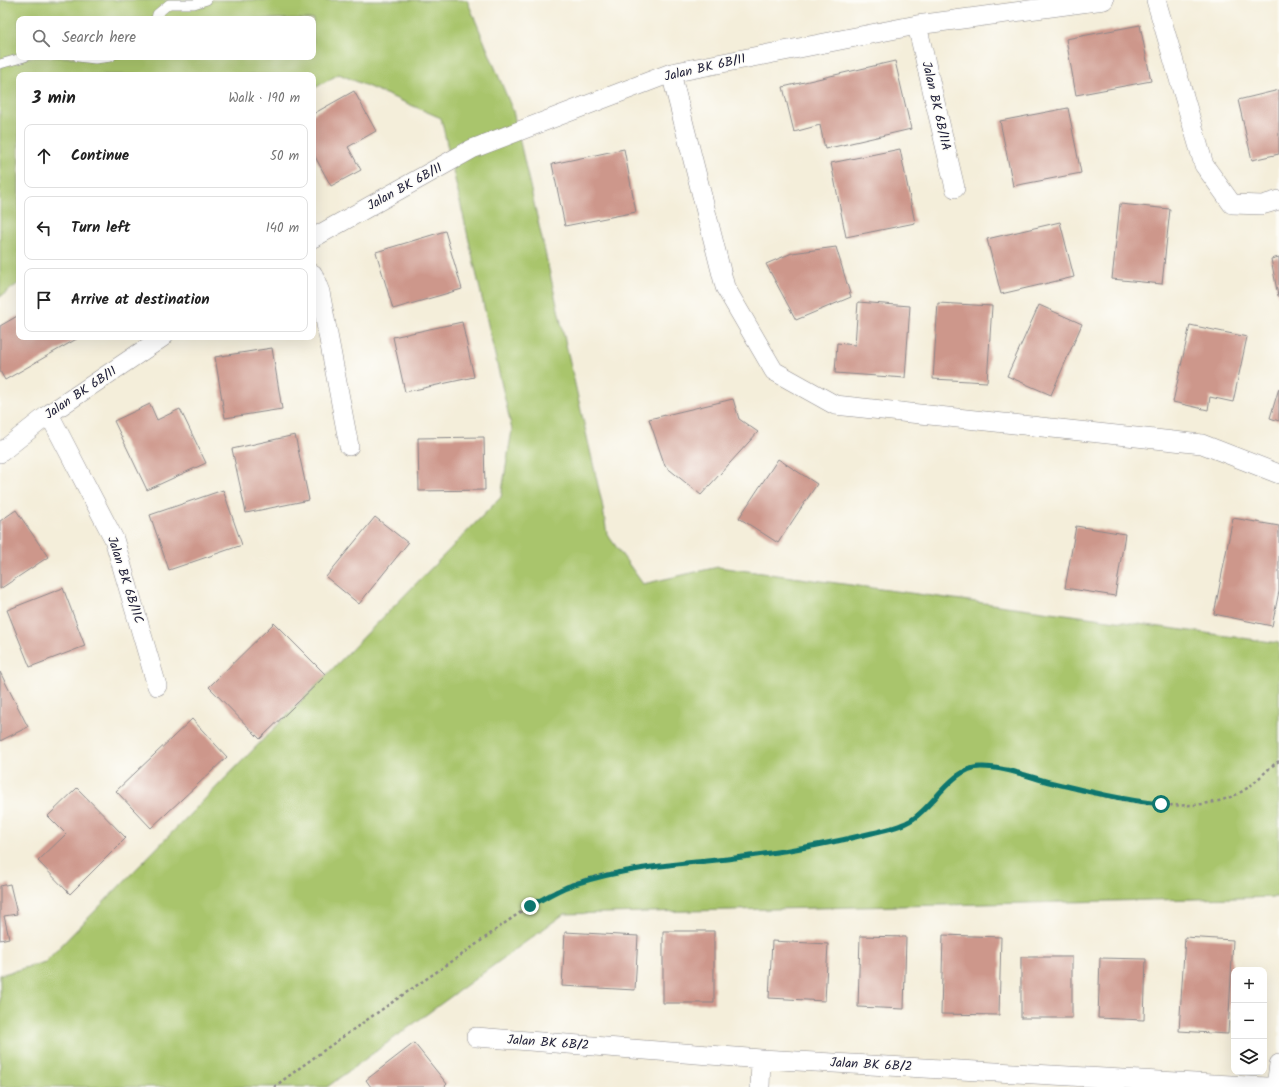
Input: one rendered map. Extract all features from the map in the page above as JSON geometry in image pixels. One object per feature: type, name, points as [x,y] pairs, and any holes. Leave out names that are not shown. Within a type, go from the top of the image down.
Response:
[{"type":"street","name":"Jalan BK 6B/11","points":[[316,236],[472,149],[671,73],[917,25],[1104,0]]},
{"type":"street","points":[[1156,0],[1204,165],[1232,204],[1262,205],[1279,200]]},
{"type":"street","name":"Jalan BK 6B/11A","points":[[917,25],[955,188]]},
{"type":"street","points":[[671,73],[725,287],[774,371],[835,405],[1202,444],[1279,474]]},
{"type":"street","points":[[316,282],[320,292],[349,446]]},
{"type":"street","name":"Jalan BK 6B/11","points":[[0,452],[49,414],[160,340]]},
{"type":"street","name":"Jalan BK 6B/11C","points":[[49,414],[114,539],[158,686]]},
{"type":"street","name":"Jalan BK 6B/2","points":[[476,1037],[761,1059],[1267,1087]]},
{"type":"street","points":[[760,1087],[761,1059]]},
{"type":"street","points":[[1276,1087],[1279,1064]]},
{"type":"lane","points":[[157,16],[169,4],[194,4],[207,0]]},
{"type":"lane","points":[[0,64],[16,60]]},
{"type":"path","points":[[274,1087],[530,906],[570,885],[607,875],[653,866],[728,858],[824,845],[892,828],[912,820],[928,807],[947,784],[962,773],[979,767],[1013,771],[1128,801],[1196,806],[1220,800],[1239,793],[1261,779],[1279,761]]},
{"type":"green space","points":[[0,0],[467,0],[513,111],[602,503],[607,534],[643,584],[718,567],[1279,643],[1279,897],[564,914],[327,1087],[0,1087],[0,975],[45,962],[501,497],[512,430],[441,118],[339,74],[316,87],[316,72],[16,72],[16,285],[0,297]]},
{"type":"building","points":[[1140,25],[1151,81],[1076,95],[1066,39]]},
{"type":"building","points":[[895,61],[911,129],[825,149],[820,125],[794,132],[783,87]]},
{"type":"building","points":[[1279,90],[1279,154],[1252,160],[1238,100]]},
{"type":"building","points":[[354,91],[376,131],[348,147],[361,170],[331,186],[316,158],[316,112]]},
{"type":"building","points":[[1068,108],[1081,173],[1013,186],[1000,121]]},
{"type":"building","points":[[624,149],[636,212],[565,226],[552,164]]},
{"type":"building","points":[[900,149],[915,223],[846,237],[831,163]]},
{"type":"building","points":[[1120,204],[1170,209],[1162,284],[1112,279]]},
{"type":"building","points":[[1060,222],[1074,277],[1001,294],[987,239]]},
{"type":"building","points":[[445,231],[462,289],[393,309],[376,252]]},
{"type":"building","points":[[836,247],[851,297],[796,320],[766,264],[792,253]]},
{"type":"building","points":[[1279,257],[1279,296],[1278,296],[1271,259]]},
{"type":"building","points":[[858,302],[910,306],[905,378],[835,373],[837,343],[855,345]]},
{"type":"building","points":[[938,303],[992,306],[987,382],[933,379]]},
{"type":"building","points":[[1039,305],[1082,324],[1051,395],[1007,376]]},
{"type":"building","points":[[16,317],[16,340],[75,340],[5,380],[0,371],[0,326]]},
{"type":"building","points":[[462,322],[474,377],[405,392],[393,337]]},
{"type":"building","points":[[1190,325],[1247,337],[1233,402],[1210,397],[1208,410],[1173,402]]},
{"type":"building","points":[[272,348],[282,409],[225,418],[215,357]]},
{"type":"building","points":[[1279,388],[1279,421],[1270,418]]},
{"type":"building","points":[[733,399],[739,419],[758,432],[701,495],[665,466],[649,419]]},
{"type":"building","points":[[150,404],[157,420],[180,409],[206,463],[147,490],[114,421]]},
{"type":"building","points":[[295,435],[309,500],[246,513],[232,449]]},
{"type":"building","points":[[484,437],[485,490],[419,491],[418,438]]},
{"type":"building","points":[[778,459],[817,484],[778,543],[739,518]]},
{"type":"building","points":[[223,490],[242,545],[169,570],[150,515]]},
{"type":"building","points":[[16,510],[48,557],[0,589],[0,521]]},
{"type":"building","points":[[375,517],[408,543],[359,604],[326,577]]},
{"type":"building","points":[[1233,518],[1279,526],[1279,591],[1272,626],[1214,614]]},
{"type":"building","points":[[1076,526],[1125,534],[1115,596],[1065,588]]},
{"type":"building","points":[[63,588],[85,646],[30,667],[7,610]]},
{"type":"building","points":[[274,623],[326,675],[260,739],[209,687]]},
{"type":"building","points":[[0,672],[28,727],[0,741]]},
{"type":"building","points":[[192,719],[227,757],[151,828],[116,791]]},
{"type":"building","points":[[77,788],[126,838],[70,894],[38,861],[66,834],[48,816]]},
{"type":"building","points":[[10,884],[17,914],[4,916],[9,938],[0,940],[0,886]]},
{"type":"building","points":[[663,931],[714,931],[714,1003],[663,1003]]},
{"type":"building","points":[[565,932],[638,936],[635,990],[562,986]]},
{"type":"building","points":[[943,935],[1001,937],[999,1015],[941,1014]]},
{"type":"building","points":[[860,936],[906,937],[904,1009],[858,1007]]},
{"type":"building","points":[[1185,937],[1233,940],[1228,1034],[1179,1031]]},
{"type":"building","points":[[772,941],[828,944],[825,1001],[769,998]]},
{"type":"building","points":[[1021,957],[1072,957],[1072,1018],[1021,1018]]},
{"type":"building","points":[[1100,958],[1146,959],[1144,1020],[1098,1018]]},
{"type":"building","points":[[414,1043],[447,1084],[444,1087],[371,1087],[366,1080]]},
{"type":"route","points":[[530,906],[570,885],[607,875],[653,866],[728,858],[824,845],[892,828],[912,820],[928,807],[947,784],[962,773],[979,767],[1013,771],[1128,801],[1161,804]]}]
